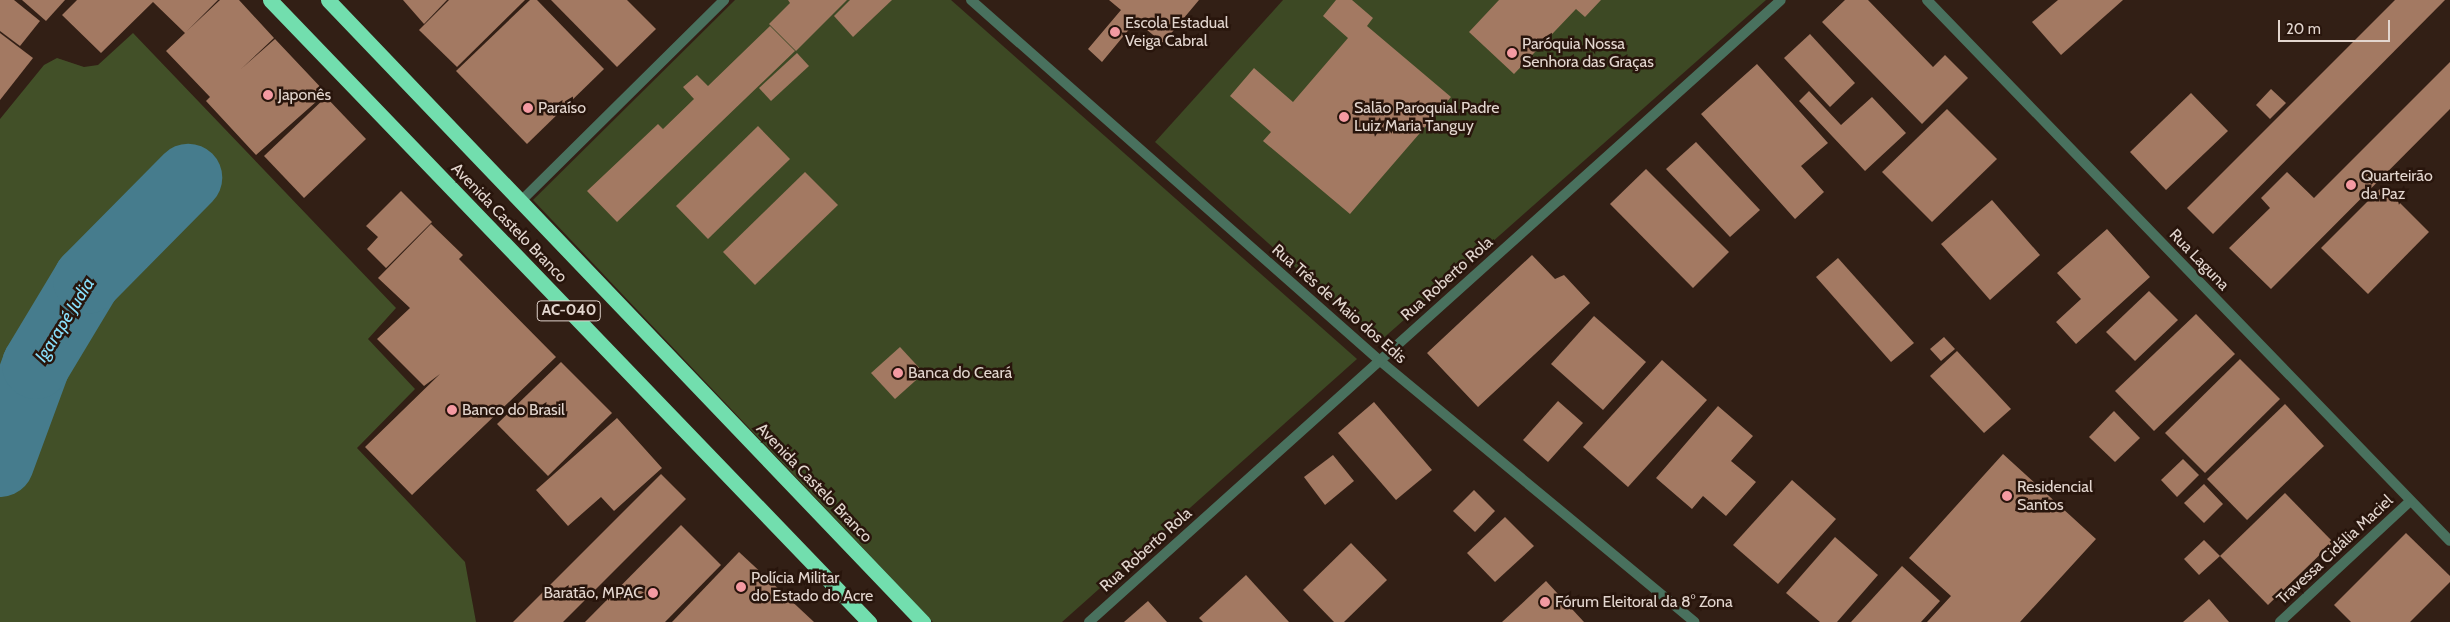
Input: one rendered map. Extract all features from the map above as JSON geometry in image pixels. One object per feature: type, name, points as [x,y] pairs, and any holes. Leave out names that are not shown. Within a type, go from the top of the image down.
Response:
[{"type":"highway","name":"Avenida Castelo Branco","points":[[270,0],[869,622]]},
{"type":"highway","name":"Avenida Castelo Branco","points":[[328,0],[923,622]]},
{"type":"street","points":[[521,201],[724,0]]},
{"type":"street","name":"Rua Três de Maio dos Edis","points":[[971,0],[1379,360],[1695,622]]},
{"type":"street","name":"Rua Roberto Rola","points":[[1089,622],[1781,0]]},
{"type":"street","name":"Rua Laguna","points":[[1927,0],[2450,542]]},
{"type":"street","name":"Travessa Cidália Maciel","points":[[2280,622],[2410,501]]},
{"type":"green space","points":[[735,0],[951,0],[1357,359],[1062,622],[933,622],[533,200]]},
{"type":"green space","points":[[1283,0],[1766,0],[1379,342],[1155,142]]},
{"type":"green space","points":[[133,33],[396,308],[368,339],[415,389],[357,448],[465,562],[476,622],[0,622],[0,119],[44,65],[57,58],[84,67],[98,65]]},
{"type":"building","points":[[0,0],[14,0],[40,21],[20,46],[0,31]]},
{"type":"building","points":[[22,0],[65,0],[46,21]]},
{"type":"building","points":[[77,0],[218,0],[187,31],[220,0],[239,0],[274,38],[241,69],[275,39],[326,93],[256,155],[206,101],[210,97],[166,51],[185,33],[153,2],[101,53],[62,15]]},
{"type":"building","points":[[403,0],[447,0],[424,24]]},
{"type":"building","points":[[449,0],[525,0],[457,67],[419,30]]},
{"type":"building","name":"Paraíso","points":[[530,0],[537,0],[604,69],[527,144],[456,71]]},
{"type":"building","points":[[551,0],[627,0],[656,29],[617,67]]},
{"type":"building","points":[[788,0],[847,0],[796,51],[769,24],[790,3]]},
{"type":"building","points":[[850,0],[892,0],[853,37],[834,16]]},
{"type":"building","name":"Escola Estadual Veiga Cabral","points":[[1109,0],[1199,0],[1163,43],[1136,21],[1102,62],[1088,49],[1121,10]]},
{"type":"building","name":"Salão Paroquial Padre Luiz Maria Tanguy","points":[[1336,0],[1352,0],[1373,18],[1367,26],[1451,97],[1350,214],[1263,141],[1271,132],[1230,96],[1254,68],[1293,102],[1348,38],[1323,16]]},
{"type":"building","name":"Paróquia Nossa Senhora das Graças","points":[[1499,0],[1601,0],[1585,17],[1576,9],[1514,74],[1469,32]]},
{"type":"building","points":[[1845,0],[1868,0],[1933,67],[1945,55],[1968,78],[1922,124],[1822,22]]},
{"type":"building","points":[[2058,0],[2123,0],[2061,55],[2032,22]]},
{"type":"building","points":[[2395,0],[2445,0],[2213,234],[2187,208]]},
{"type":"building","points":[[770,26],[795,51],[617,222],[587,191],[658,124],[663,129],[694,99],[683,87],[697,75],[708,86]]},
{"type":"building","points":[[0,33],[33,58],[0,100]]},
{"type":"building","points":[[1810,34],[1855,83],[1830,107],[1784,58]]},
{"type":"building","points":[[797,53],[809,66],[771,101],[759,88]]},
{"type":"building","name":"Quarteirão da Paz","points":[[2450,62],[2450,109],[2271,289],[2229,248],[2270,208],[2261,198],[2287,172],[2314,198]]},
{"type":"building","points":[[1757,64],[1828,143],[1801,166],[1824,192],[1795,219],[1701,114]]},
{"type":"building","points":[[2271,89],[2286,103],[2270,119],[2256,105]]},
{"type":"building","points":[[1809,91],[1841,125],[1872,97],[1906,133],[1865,171],[1799,101]]},
{"type":"building","points":[[2191,93],[2228,131],[2166,190],[2130,152]]},
{"type":"building","points":[[326,97],[366,139],[304,198],[264,156]]},
{"type":"building","points":[[1947,109],[1997,159],[1932,222],[1882,172]]},
{"type":"building","points":[[758,126],[790,159],[708,239],[676,206]]},
{"type":"building","points":[[1696,142],[1760,210],[1730,237],[1666,169]]},
{"type":"building","points":[[1646,169],[1729,252],[1693,288],[1610,204]]},
{"type":"building","points":[[805,172],[838,205],[755,285],[723,252]]},
{"type":"building","points":[[2383,186],[2429,232],[2368,294],[2321,248]]},
{"type":"building","points":[[401,191],[432,222],[386,268],[367,249],[378,237],[366,226]]},
{"type":"building","points":[[1992,200],[2040,255],[1990,300],[1941,244]]},
{"type":"building","points":[[431,224],[463,255],[459,259],[556,357],[412,495],[365,447],[440,374],[424,386],[377,339],[410,308],[378,278]]},
{"type":"building","points":[[2107,229],[2150,277],[2076,344],[2056,322],[2081,299],[2057,273]]},
{"type":"building","points":[[1532,255],[1555,279],[1564,275],[1590,303],[1478,407],[1427,353]]},
{"type":"building","points":[[1838,258],[1914,343],[1891,362],[1816,277]]},
{"type":"building","points":[[2149,291],[2178,320],[2135,361],[2106,332]]},
{"type":"building","points":[[2196,314],[2235,354],[2154,431],[2115,391]]},
{"type":"building","points":[[1594,316],[1646,362],[1603,410],[1551,364]]},
{"type":"building","points":[[1944,337],[1955,349],[1941,361],[1930,349]]},
{"type":"building","name":"Banca do Ceará","points":[[900,347],[924,373],[895,399],[871,373]]},
{"type":"building","points":[[1957,351],[2011,409],[1984,433],[1930,376]]},
{"type":"building","points":[[2240,359],[2280,399],[2205,473],[2165,433]]},
{"type":"building","points":[[1662,360],[1707,400],[1628,487],[1583,447]]},
{"type":"building","points":[[561,362],[612,413],[548,476],[497,424]]},
{"type":"building","points":[[1558,401],[1583,423],[1548,462],[1523,440]]},
{"type":"building","points":[[1374,402],[1432,470],[1396,500],[1338,433]]},
{"type":"building","points":[[2285,404],[2324,446],[2247,520],[2207,479]]},
{"type":"building","points":[[1718,406],[1753,436],[1731,461],[1756,482],[1726,516],[1703,496],[1692,509],[1656,478]]},
{"type":"building","points":[[2114,411],[2140,438],[2115,462],[2089,437]]},
{"type":"building","points":[[617,418],[662,468],[614,511],[601,497],[568,526],[536,490]]},
{"type":"building","name":"Residencial Santos","points":[[2003,454],[2096,539],[2020,622],[1927,622],[1951,596],[1909,558]]},
{"type":"building","points":[[1333,455],[1354,481],[1325,505],[1304,477]]},
{"type":"building","points":[[2183,459],[2199,475],[2177,497],[2161,480]]},
{"type":"building","points":[[661,474],[686,499],[563,622],[513,622]]},
{"type":"building","points":[[1792,480],[1836,519],[1778,584],[1733,545]]},
{"type":"building","points":[[2204,484],[2223,504],[2204,523],[2184,503]]},
{"type":"building","points":[[1474,490],[1495,511],[1475,532],[1453,511]]},
{"type":"building","points":[[2285,493],[2333,542],[2268,605],[2220,556]]},
{"type":"building","points":[[1505,517],[1534,546],[1495,582],[1467,553]]},
{"type":"building","name":"Baratão, MPAC","points":[[681,525],[721,565],[665,622],[585,622]]},
{"type":"building","points":[[2406,533],[2450,576],[2450,582],[2410,622],[2351,622],[2334,605]]},
{"type":"building","points":[[1835,537],[1878,575],[1837,622],[1820,622],[1786,593]]},
{"type":"building","points":[[2204,540],[2220,556],[2199,575],[2184,559]]},
{"type":"building","points":[[1351,543],[1387,580],[1344,622],[1334,622],[1303,590]]},
{"type":"building","name":"Polícia Militar do Estado do Acre","points":[[739,552],[814,622],[672,622]]},
{"type":"building","points":[[1902,566],[1940,601],[1921,622],[1851,622]]},
{"type":"building","points":[[1246,575],[1289,622],[1203,622],[1199,618]]},
{"type":"building","name":"Fórum Eleitoral da 8° Zona","points":[[1546,581],[1584,622],[1502,622]]},
{"type":"building","points":[[2209,599],[2229,622],[2183,622]]},
{"type":"building","points":[[1148,601],[1167,622],[1124,622]]},
{"type":"waterway","name":"Igarapé Judia","points":[[0,463],[36,365],[87,280],[188,178]]},
{"type":"place","name":"Escola Estadual Veiga Cabral","points":[[1115,32]]},
{"type":"place","name":"Paróquia Nossa Senhora das Graças","points":[[1512,53]]},
{"type":"place","name":"Japonês","points":[[268,95]]},
{"type":"place","name":"Paraíso","points":[[528,108]]},
{"type":"place","name":"Salão Paroquial Padre Luiz Maria Tanguy","points":[[1344,117]]},
{"type":"place","name":"Quarteirão da Paz","points":[[2351,185]]},
{"type":"place","name":"Banca do Ceará","points":[[898,373]]},
{"type":"place","name":"Banco do Brasil","points":[[452,410]]},
{"type":"place","name":"Residencial Santos","points":[[2007,496]]},
{"type":"place","name":"Polícia Militar do Estado do Acre","points":[[741,587]]},
{"type":"place","name":"Baratão, MPAC","points":[[653,593]]},
{"type":"place","name":"Fórum Eleitoral da 8° Zona","points":[[1545,602]]}]
